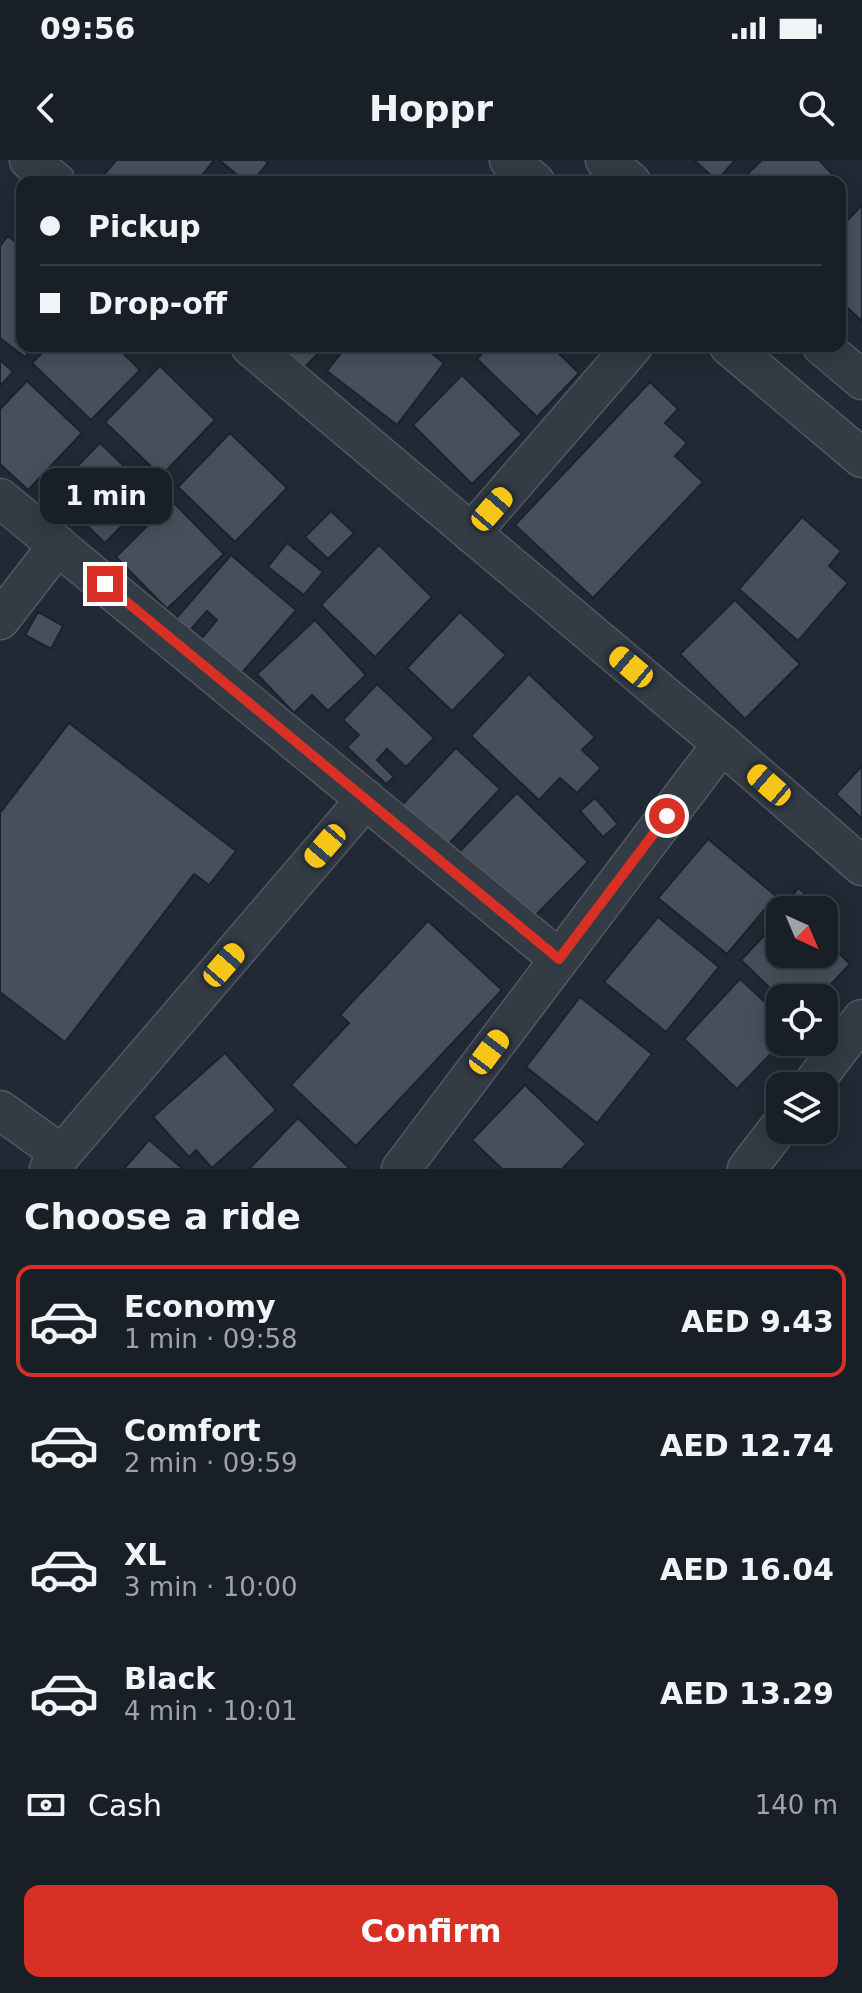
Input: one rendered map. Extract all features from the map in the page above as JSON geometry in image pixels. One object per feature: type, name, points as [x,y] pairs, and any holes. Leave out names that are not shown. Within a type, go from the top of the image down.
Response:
[{"type":"street","points":[[0,172],[9,160]]},
{"type":"street","points":[[29,160],[49,176]]},
{"type":"street","points":[[509,160],[528,176]]},
{"type":"street","points":[[605,160],[624,176]]},
{"type":"street","points":[[257,352],[862,866]]},
{"type":"street","points":[[471,533],[628,352]]},
{"type":"street","points":[[736,352],[862,458]]},
{"type":"street","points":[[829,352],[862,380]]},
{"type":"street","points":[[0,498],[559,959]]},
{"type":"street","points":[[0,620],[58,545]]},
{"type":"street","points":[[401,1169],[722,744]]},
{"type":"street","points":[[0,1110],[55,1162],[366,799]]},
{"type":"street","points":[[822,1072],[862,1019]]},
{"type":"street","points":[[747,1169],[766,1144]]},
{"type":"building","points":[[116,160],[214,160],[202,176],[103,176]]},
{"type":"building","points":[[219,160],[265,160],[268,163],[257,176],[239,176]]},
{"type":"building","points":[[694,160],[735,160],[721,176],[712,176]]},
{"type":"building","points":[[762,160],[819,160],[834,176],[745,176]]},
{"type":"building","points":[[862,205],[862,321],[846,306],[846,222]]},
{"type":"building","points":[[8,236],[16,242],[16,350],[0,338],[0,246]]},
{"type":"building","points":[[43,352],[122,352],[140,370],[91,420],[32,363]]},
{"type":"building","points":[[287,352],[319,352],[304,368]]},
{"type":"building","points":[[342,352],[430,352],[444,363],[397,425],[327,371]]},
{"type":"building","points":[[483,352],[557,352],[579,373],[537,417],[477,359]]},
{"type":"building","points":[[0,360],[13,372],[0,386]]},
{"type":"building","points":[[160,366],[215,420],[161,476],[105,422]]},
{"type":"building","points":[[462,375],[522,434],[472,484],[413,425]]},
{"type":"building","points":[[27,381],[82,433],[28,490],[0,464],[0,409]]},
{"type":"building","points":[[650,382],[678,409],[665,423],[687,443],[675,456],[703,482],[593,598],[515,525]]},
{"type":"building","points":[[230,433],[287,488],[235,542],[178,487]]},
{"type":"building","points":[[100,443],[153,494],[105,543],[52,492]]},
{"type":"building","points":[[172,501],[224,554],[167,609],[116,557]]},
{"type":"building","points":[[331,511],[354,533],[328,559],[305,537]]},
{"type":"building","points":[[802,517],[841,551],[829,566],[848,583],[798,641],[739,589]]},
{"type":"building","points":[[287,543],[323,572],[304,595],[268,567]]},
{"type":"building","points":[[379,545],[432,597],[375,657],[321,605]]},
{"type":"building","points":[[231,555],[296,610],[241,674],[201,639],[217,620],[207,611],[187,634],[173,622]]},
{"type":"building","points":[[735,600],[800,664],[745,719],[680,654]]},
{"type":"building","points":[[38,612],[63,626],[51,649],[25,635]]},
{"type":"building","points":[[460,612],[506,655],[452,711],[407,668]]},
{"type":"building","points":[[315,620],[366,675],[328,711],[312,695],[294,713],[257,674]]},
{"type":"building","points":[[529,674],[595,737],[582,750],[601,768],[577,793],[560,778],[539,800],[471,736]]},
{"type":"building","points":[[377,684],[434,738],[406,767],[387,749],[377,760],[394,777],[386,784],[347,747],[359,735],[343,720]]},
{"type":"building","points":[[69,723],[236,851],[209,885],[194,874],[65,1042],[0,992],[0,813]]},
{"type":"building","points":[[456,748],[500,789],[442,851],[398,809]]},
{"type":"building","points":[[862,766],[862,819],[836,794]]},
{"type":"building","points":[[517,793],[588,862],[530,921],[459,852]]},
{"type":"building","points":[[595,798],[618,824],[603,837],[580,811]]},
{"type":"building","points":[[708,839],[776,896],[766,896],[766,908],[727,954],[658,898]]},
{"type":"building","points":[[798,888],[808,896],[792,896]]},
{"type":"building","points":[[658,917],[719,967],[666,1032],[604,982]]},
{"type":"building","points":[[428,921],[502,990],[356,1146],[291,1085],[349,1023],[340,1015]]},
{"type":"building","points":[[766,934],[766,968],[838,968],[838,952],[850,964],[831,984],[766,984],[741,960]]},
{"type":"building","points":[[740,979],[766,1003],[766,1056],[769,1056],[737,1089],[684,1039]]},
{"type":"building","points":[[580,997],[652,1054],[597,1123],[526,1067]]},
{"type":"building","points":[[225,1053],[276,1110],[212,1168],[196,1150],[189,1157],[153,1117]]},
{"type":"building","points":[[525,1085],[586,1144],[562,1169],[502,1169],[472,1140]]},
{"type":"building","points":[[298,1118],[350,1169],[249,1169]]},
{"type":"building","points":[[149,1140],[183,1169],[124,1169]]},
{"type":"route","points":[[105,584],[559,959],[667,816]]}]
